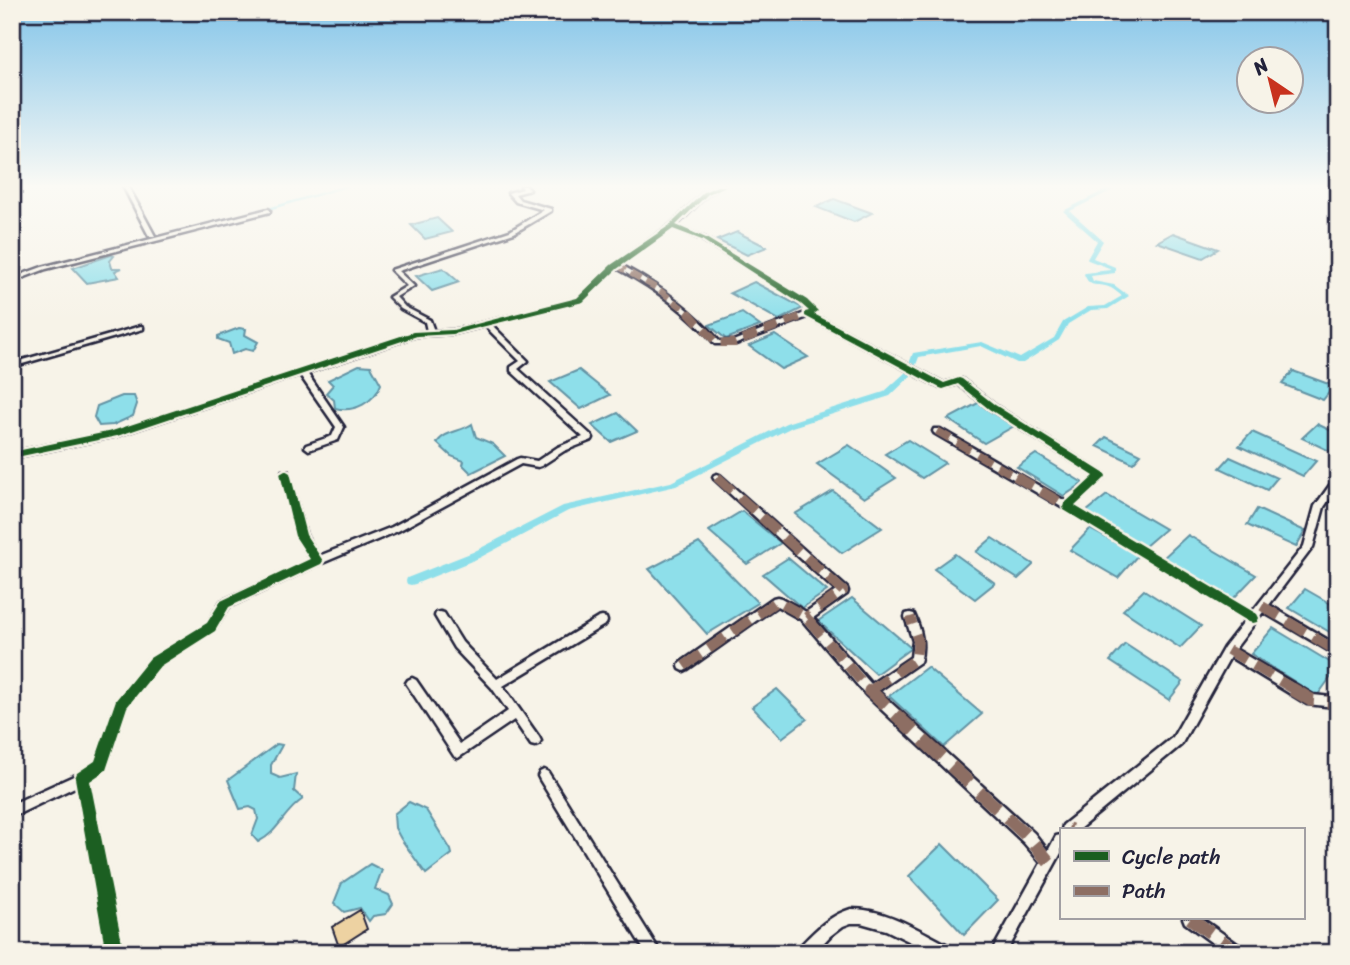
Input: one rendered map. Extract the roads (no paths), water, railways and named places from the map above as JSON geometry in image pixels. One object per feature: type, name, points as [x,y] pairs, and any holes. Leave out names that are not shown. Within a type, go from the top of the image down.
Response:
[{"type":"street","points":[[149,231],[152,236]]},
{"type":"street","points":[[12,280],[44,268],[189,231]]},
{"type":"street","points":[[430,333],[428,320],[403,308],[392,296],[411,286],[394,270],[514,231]]},
{"type":"street","points":[[12,455],[114,434],[416,334],[486,324],[579,300],[616,265],[665,231]]},
{"type":"street","points":[[616,265],[670,298],[707,330],[717,343],[734,343],[814,311],[704,239],[684,231]]},
{"type":"street","points":[[808,314],[943,386],[959,381],[992,407],[1101,476],[1068,507]]},
{"type":"street","points":[[12,811],[82,778],[101,765],[121,704],[155,662],[211,627],[225,604],[317,561],[395,529],[520,461],[538,464],[561,449],[589,438],[514,369],[524,361],[486,324]]},
{"type":"street","points":[[12,365],[141,328]]},
{"type":"street","points":[[303,373],[340,427],[335,438],[309,447]]},
{"type":"street","points":[[937,431],[1253,618]]},
{"type":"street","points":[[285,473],[301,536],[317,561]]},
{"type":"street","points":[[717,477],[843,590],[806,617]]},
{"type":"street","points":[[1073,828],[1177,741],[1228,650],[1308,547],[1320,506],[1338,480]]},
{"type":"street","points":[[684,666],[777,601],[806,617],[870,691],[1029,838],[1049,862]]},
{"type":"street","points":[[1262,606],[1338,652]]},
{"type":"street","points":[[440,616],[458,645],[496,685],[535,741]]},
{"type":"street","points":[[870,691],[916,659],[918,641],[910,617]]},
{"type":"street","points":[[496,685],[602,621]]},
{"type":"street","points":[[1228,650],[1311,700],[1335,702],[1338,698]]},
{"type":"street","points":[[412,683],[457,752],[516,713]]},
{"type":"street","points":[[544,776],[654,953]]},
{"type":"street","points":[[82,778],[115,953]]},
{"type":"street","points":[[998,953],[1060,844]]},
{"type":"street","points":[[803,953],[834,924],[850,916],[870,917],[948,953]]},
{"type":"street","points":[[1194,920],[1238,953]]},
{"type":"water","points":[[417,231],[452,232],[425,239]]},
{"type":"water","points":[[737,232],[767,247],[747,255],[717,240]]},
{"type":"water","points":[[1173,233],[1218,249],[1203,258],[1157,242]]},
{"type":"water","points":[[114,256],[110,261],[112,268],[122,268],[115,271],[119,277],[87,283],[73,268]]},
{"type":"water","points":[[443,268],[459,282],[432,291],[416,276]]},
{"type":"water","points":[[754,282],[803,308],[779,320],[730,293]]},
{"type":"water","points":[[742,313],[760,326],[726,339],[709,325]]},
{"type":"water","points":[[239,328],[246,329],[245,335],[258,342],[253,351],[245,349],[232,354],[229,343],[218,339],[218,336]]},
{"type":"water","points":[[775,335],[808,357],[781,369],[749,346]]},
{"type":"water","points":[[359,365],[371,366],[381,384],[378,390],[363,405],[349,409],[335,408],[334,400],[326,393],[333,385],[328,380]]},
{"type":"water","points":[[579,370],[610,395],[581,409],[550,382]]},
{"type":"water","points":[[1293,371],[1334,386],[1323,400],[1282,384]]},
{"type":"water","points":[[122,396],[134,396],[137,404],[133,416],[113,425],[99,426],[94,417],[97,406]]},
{"type":"water","points":[[980,402],[1016,425],[984,443],[948,419]]},
{"type":"water","points":[[618,413],[637,431],[611,442],[592,425]]},
{"type":"water","points":[[472,424],[476,437],[493,444],[505,456],[471,473],[463,465],[464,461],[451,456],[437,443],[444,436]]},
{"type":"water","points":[[1317,424],[1338,434],[1338,455],[1302,438]]},
{"type":"water","points":[[1252,432],[1316,461],[1303,476],[1239,446]]},
{"type":"water","points":[[1106,437],[1141,454],[1133,463],[1097,446]]},
{"type":"water","points":[[908,440],[945,463],[922,478],[885,454]]},
{"type":"water","points":[[849,445],[896,478],[864,498],[817,464]]},
{"type":"water","points":[[1036,454],[1083,483],[1064,496],[1017,467]]},
{"type":"water","points":[[1230,457],[1277,478],[1267,490],[1220,468]]},
{"type":"water","points":[[833,491],[882,528],[842,553],[795,514]]},
{"type":"water","points":[[1107,495],[1165,529],[1144,547],[1086,512]]},
{"type":"water","points":[[1257,509],[1305,531],[1296,547],[1247,525]]},
{"type":"water","points":[[742,511],[781,543],[747,564],[709,531]]},
{"type":"water","points":[[1090,529],[1138,555],[1118,578],[1070,550]]},
{"type":"water","points":[[1188,535],[1256,575],[1231,601],[1162,559]]},
{"type":"water","points":[[992,538],[1033,565],[1018,579],[976,552]]},
{"type":"water","points":[[699,543],[758,603],[707,634],[649,569]]},
{"type":"water","points":[[955,554],[995,583],[975,599],[934,569]]},
{"type":"water","points":[[788,558],[827,591],[802,608],[763,574]]},
{"type":"water","points":[[1305,589],[1338,608],[1338,637],[1289,608]]},
{"type":"water","points":[[1144,590],[1201,626],[1180,648],[1123,610]]},
{"type":"water","points":[[852,598],[911,648],[876,674],[818,621]]},
{"type":"water","points":[[1273,628],[1338,667],[1317,696],[1251,654]]},
{"type":"water","points":[[1125,644],[1183,682],[1169,700],[1110,661]]},
{"type":"water","points":[[927,667],[982,714],[944,747],[889,696]]},
{"type":"water","points":[[777,689],[807,719],[782,738],[752,707]]},
{"type":"water","points":[[277,744],[282,745],[271,765],[271,774],[280,778],[296,774],[294,791],[303,799],[271,833],[258,842],[252,835],[258,819],[256,810],[250,807],[240,809],[228,780]]},
{"type":"water","points":[[409,802],[426,810],[452,854],[426,874],[395,828],[394,814]]},
{"type":"water","points":[[942,844],[998,900],[964,935],[909,876]]},
{"type":"water","points":[[370,864],[382,870],[375,889],[389,895],[393,904],[386,914],[373,916],[369,921],[360,908],[344,912],[334,903],[342,883]]},
{"type":"waterway","points":[[411,581],[476,555],[566,508],[673,484],[789,425],[887,394],[909,373],[916,355],[982,344],[1020,361],[1057,339],[1065,323],[1090,308],[1106,308],[1126,296],[1112,286],[1090,282],[1087,274],[1113,272],[1112,267],[1090,259],[1100,241],[1089,231]]}]
